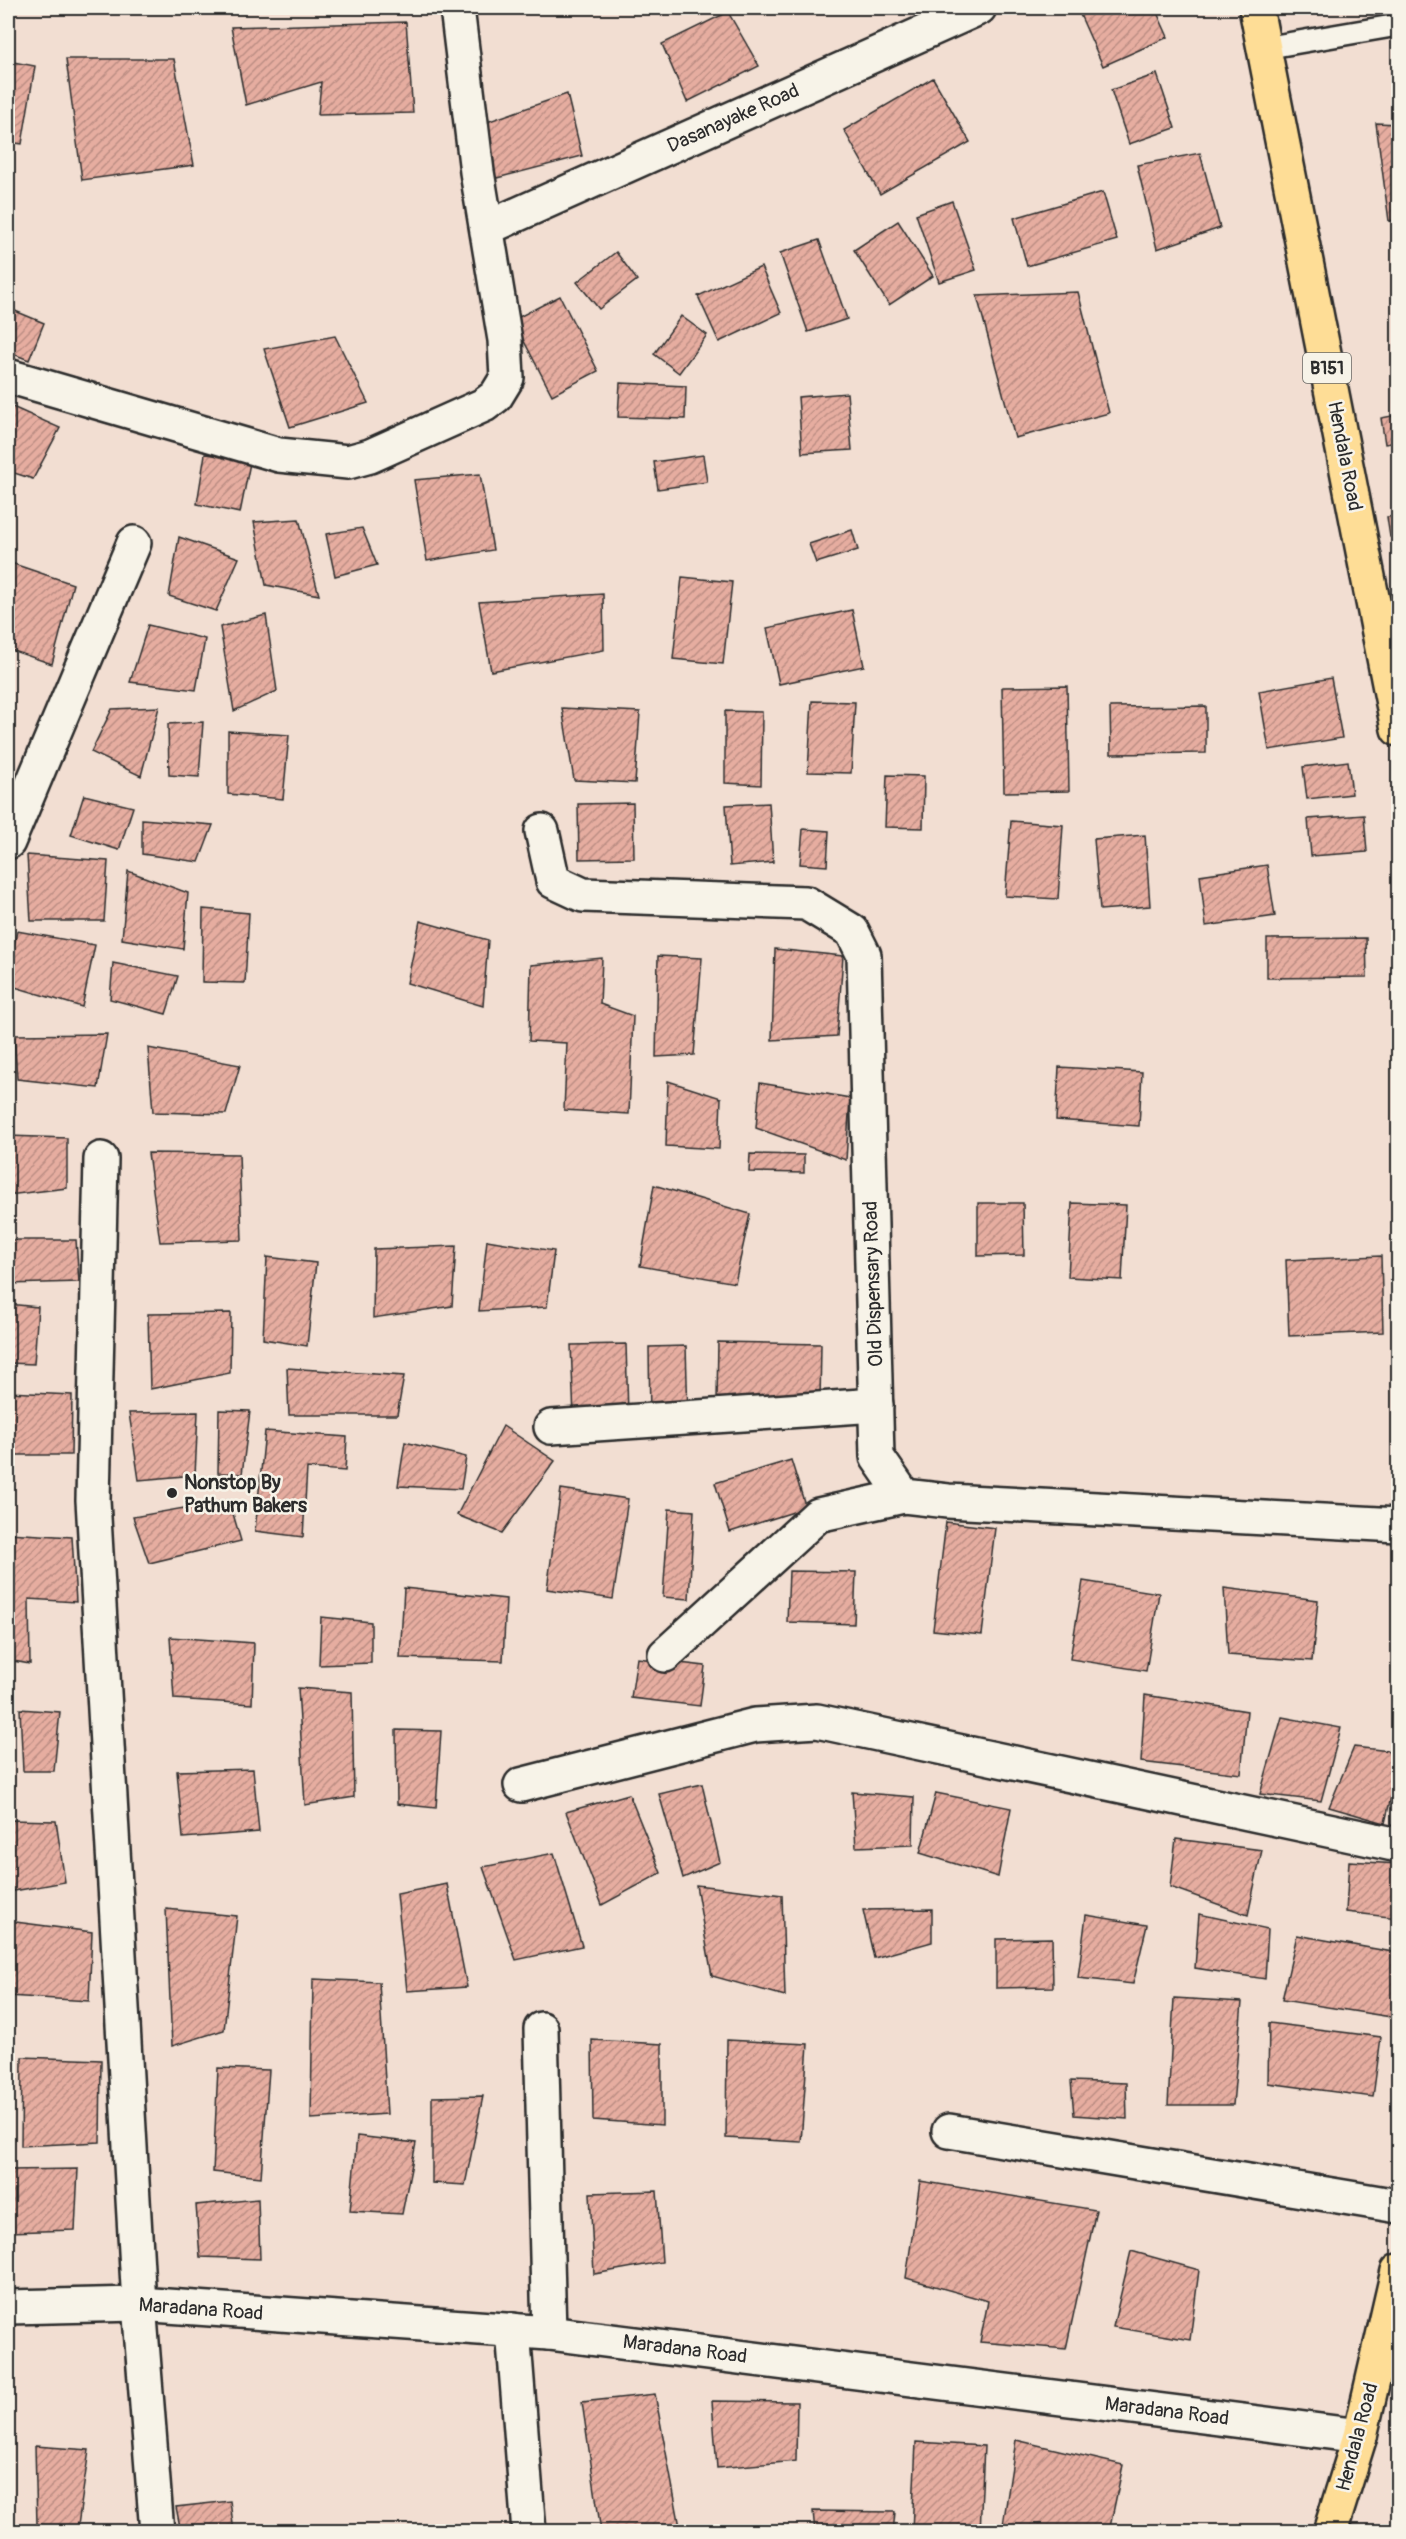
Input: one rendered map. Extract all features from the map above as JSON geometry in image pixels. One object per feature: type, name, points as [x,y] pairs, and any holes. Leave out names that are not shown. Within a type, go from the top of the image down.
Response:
[{"type":"main road","name":"Hendala Road","points":[[1256,8],[1395,696],[1398,729]]},
{"type":"main road","name":"Hendala Road","points":[[1330,2532],[1360,2436],[1398,2271]]},
{"type":"street","points":[[8,376],[279,455],[348,462],[370,456],[484,405],[496,396],[507,378],[505,340],[477,172],[457,8]]},
{"type":"street","name":"Dasanayake Road","points":[[487,228],[979,8]]},
{"type":"street","points":[[8,842],[134,543]]},
{"type":"street","name":"Old Dispensary Road","points":[[543,831],[553,881],[583,895],[806,903],[852,931],[864,955],[877,1457],[904,1496]]},
{"type":"street","points":[[101,1159],[93,1500],[139,2304],[156,2532]]},
{"type":"street","points":[[551,1427],[876,1405]]},
{"type":"street","points":[[665,1654],[818,1515],[904,1496],[960,1502],[1398,1525]]},
{"type":"street","points":[[521,1785],[755,1725],[817,1721],[1398,1845]]},
{"type":"street","points":[[541,2029],[549,2333]]},
{"type":"street","points":[[949,2131],[1398,2206]]},
{"type":"street","name":"Maradana Road","points":[[8,2307],[139,2304],[549,2333],[1360,2436]]},
{"type":"street","points":[[513,2330],[529,2532]]},
{"type":"lane","points":[[1264,48],[1398,25]]},
{"type":"building","points":[[1083,8],[1155,8],[1168,37],[1103,66],[1078,10]]},
{"type":"building","points":[[728,12],[759,66],[687,102],[662,44]]},
{"type":"building","points":[[406,22],[413,113],[318,115],[321,82],[246,105],[231,27]]},
{"type":"building","points":[[66,59],[174,59],[194,165],[82,180]]},
{"type":"building","points":[[8,61],[35,66],[22,144],[8,142]]},
{"type":"building","points":[[1157,74],[1175,128],[1129,144],[1111,90]]},
{"type":"building","points":[[933,78],[970,142],[880,194],[844,130]]},
{"type":"building","points":[[567,94],[582,156],[493,179],[481,124]]},
{"type":"building","points":[[1376,123],[1398,124],[1398,220],[1389,221]]},
{"type":"building","points":[[1200,153],[1220,228],[1157,249],[1137,165]]},
{"type":"building","points":[[1103,192],[1117,240],[1027,266],[1014,218]]},
{"type":"building","points":[[952,201],[976,270],[939,282],[916,214]]},
{"type":"building","points":[[898,221],[933,276],[889,305],[854,250]]},
{"type":"building","points":[[819,240],[847,319],[808,332],[780,253]]},
{"type":"building","points":[[616,252],[637,280],[599,309],[577,282]]},
{"type":"building","points":[[761,267],[781,313],[719,342],[698,296]]},
{"type":"building","points":[[1078,292],[1109,413],[1015,438],[977,296]]},
{"type":"building","points":[[560,296],[598,371],[552,395],[513,320]]},
{"type":"building","points":[[8,308],[44,323],[29,360],[8,352]]},
{"type":"building","points":[[681,316],[707,335],[679,373],[654,354]]},
{"type":"building","points":[[335,336],[368,403],[290,427],[264,349]]},
{"type":"building","points":[[620,383],[686,386],[685,419],[618,417]]},
{"type":"building","points":[[847,393],[852,450],[802,453],[798,397]]},
{"type":"building","points":[[8,405],[60,428],[33,479],[8,471]]},
{"type":"building","points":[[1398,415],[1398,442],[1385,444],[1381,418]]},
{"type":"building","points":[[205,454],[251,458],[240,513],[197,504]]},
{"type":"building","points":[[703,455],[707,482],[658,489],[654,462]]},
{"type":"building","points":[[480,474],[493,550],[427,561],[414,480]]},
{"type":"building","points":[[1398,516],[1398,536],[1390,537],[1387,517]]},
{"type":"building","points":[[299,519],[319,595],[266,585],[254,522]]},
{"type":"building","points":[[362,528],[377,565],[335,576],[326,534]]},
{"type":"building","points":[[852,530],[858,550],[816,563],[809,544]]},
{"type":"building","points":[[179,537],[239,558],[216,611],[169,596]]},
{"type":"building","points":[[8,562],[73,584],[52,664],[8,649]]},
{"type":"building","points":[[682,577],[732,582],[723,664],[673,659]]},
{"type":"building","points":[[603,594],[604,650],[491,671],[479,602]]},
{"type":"building","points":[[852,610],[864,666],[779,684],[767,628]]},
{"type":"building","points":[[266,615],[277,691],[234,711],[220,627]]},
{"type":"building","points":[[148,625],[205,639],[196,690],[130,682]]},
{"type":"building","points":[[1331,678],[1342,738],[1269,750],[1259,691]]},
{"type":"building","points":[[1067,686],[1069,791],[1004,792],[1002,687]]},
{"type":"building","points":[[812,701],[855,702],[851,773],[808,772]]},
{"type":"building","points":[[1206,706],[1206,753],[1111,754],[1110,707]]},
{"type":"building","points":[[159,707],[141,776],[91,752],[112,709]]},
{"type":"building","points":[[562,708],[640,712],[635,783],[574,780]]},
{"type":"building","points":[[725,711],[762,712],[761,785],[725,783]]},
{"type":"building","points":[[203,722],[199,777],[169,775],[168,724]]},
{"type":"building","points":[[228,731],[289,735],[283,799],[228,794]]},
{"type":"building","points":[[1348,761],[1352,794],[1307,799],[1303,767]]},
{"type":"building","points":[[887,775],[924,776],[923,828],[885,827]]},
{"type":"building","points":[[84,795],[133,807],[119,850],[71,835]]},
{"type":"building","points":[[633,803],[634,858],[579,859],[578,804]]},
{"type":"building","points":[[769,803],[773,862],[730,866],[726,805]]},
{"type":"building","points":[[1364,815],[1367,852],[1311,856],[1308,819]]},
{"type":"building","points":[[142,819],[213,825],[199,862],[142,854]]},
{"type":"building","points":[[1011,821],[1063,825],[1058,899],[1005,896]]},
{"type":"building","points":[[803,829],[829,831],[827,866],[800,864]]},
{"type":"building","points":[[1145,835],[1150,906],[1100,910],[1094,839]]},
{"type":"building","points":[[27,855],[108,861],[104,921],[31,921]]},
{"type":"building","points":[[1267,865],[1275,916],[1206,926],[1200,875]]},
{"type":"building","points":[[128,871],[188,893],[183,949],[122,939]]},
{"type":"building","points":[[203,909],[249,913],[245,983],[202,982]]},
{"type":"building","points":[[420,921],[488,940],[483,1006],[407,983]]},
{"type":"building","points":[[17,931],[95,945],[82,1007],[8,985],[8,972]]},
{"type":"building","points":[[1366,938],[1367,977],[1267,978],[1267,939]]},
{"type":"building","points":[[775,949],[843,956],[837,1036],[772,1040]]},
{"type":"building","points":[[658,956],[702,958],[694,1055],[656,1057]]},
{"type":"building","points":[[602,958],[600,1004],[633,1016],[629,1114],[564,1110],[567,1043],[529,1041],[531,965]]},
{"type":"building","points":[[113,963],[178,976],[166,1014],[110,999]]},
{"type":"building","points":[[107,1034],[98,1088],[17,1079],[14,1035]]},
{"type":"building","points":[[148,1048],[240,1065],[226,1114],[153,1112]]},
{"type":"building","points":[[1059,1067],[1142,1072],[1139,1126],[1056,1120]]},
{"type":"building","points":[[668,1081],[721,1098],[719,1149],[666,1146]]},
{"type":"building","points":[[760,1083],[850,1098],[846,1160],[756,1128]]},
{"type":"building","points":[[8,1136],[67,1138],[67,1188],[8,1195]]},
{"type":"building","points":[[148,1153],[239,1154],[242,1240],[160,1242]]},
{"type":"building","points":[[750,1154],[804,1155],[804,1173],[749,1172]]},
{"type":"building","points":[[654,1185],[750,1214],[735,1283],[640,1266]]},
{"type":"building","points":[[978,1203],[1023,1203],[1024,1255],[978,1256]]},
{"type":"building","points":[[1072,1203],[1126,1205],[1122,1280],[1068,1277]]},
{"type":"building","points":[[8,1240],[76,1240],[79,1282],[8,1284]]},
{"type":"building","points":[[487,1240],[554,1251],[547,1307],[479,1311]]},
{"type":"building","points":[[456,1246],[452,1306],[373,1318],[374,1249]]},
{"type":"building","points":[[1381,1256],[1383,1332],[1289,1336],[1286,1260]]},
{"type":"building","points":[[267,1257],[316,1263],[307,1346],[263,1339]]},
{"type":"building","points":[[8,1304],[38,1307],[34,1364],[8,1363]]},
{"type":"building","points":[[231,1313],[230,1373],[150,1389],[148,1314]]},
{"type":"building","points":[[718,1342],[821,1344],[820,1401],[717,1399]]},
{"type":"building","points":[[626,1344],[628,1415],[574,1417],[571,1345]]},
{"type":"building","points":[[686,1346],[688,1417],[650,1418],[649,1347]]},
{"type":"building","points":[[287,1368],[404,1376],[397,1415],[289,1415]]},
{"type":"building","points":[[8,1392],[72,1395],[71,1455],[8,1455]]},
{"type":"building","points":[[219,1410],[250,1411],[242,1474],[218,1473]]},
{"type":"building","points":[[198,1412],[195,1475],[139,1480],[129,1413]]},
{"type":"building","points":[[503,1426],[555,1461],[502,1533],[457,1515]]},
{"type":"building","points":[[265,1431],[347,1437],[345,1471],[307,1468],[303,1537],[255,1531]]},
{"type":"building","points":[[405,1442],[466,1457],[461,1489],[398,1486]]},
{"type":"building","points":[[791,1460],[806,1508],[730,1532],[715,1483]]},
{"type":"building","points":[[561,1489],[628,1499],[613,1599],[547,1589]]},
{"type":"building","points":[[229,1500],[241,1541],[149,1563],[133,1517]]},
{"type":"building","points":[[669,1509],[694,1511],[689,1599],[663,1597]]},
{"type":"building","points":[[946,1522],[995,1528],[982,1635],[933,1630]]},
{"type":"building","points":[[8,1533],[72,1537],[76,1602],[29,1599],[30,1664],[8,1660]]},
{"type":"building","points":[[789,1571],[856,1572],[854,1624],[787,1622]]},
{"type":"building","points":[[1083,1581],[1159,1593],[1146,1671],[1070,1659]]},
{"type":"building","points":[[404,1588],[506,1599],[503,1661],[400,1658]]},
{"type":"building","points":[[1224,1588],[1318,1600],[1312,1661],[1228,1655]]},
{"type":"building","points":[[321,1617],[371,1622],[371,1663],[319,1665]]},
{"type":"building","points":[[170,1637],[254,1643],[252,1704],[174,1699]]},
{"type":"building","points":[[637,1658],[705,1666],[700,1706],[631,1698]]},
{"type":"building","points":[[298,1688],[352,1692],[354,1797],[305,1805]]},
{"type":"building","points":[[1145,1695],[1247,1711],[1241,1774],[1141,1762]]},
{"type":"building","points":[[20,1709],[60,1712],[54,1771],[23,1771]]},
{"type":"building","points":[[1282,1717],[1341,1728],[1321,1801],[1260,1794]]},
{"type":"building","points":[[396,1730],[441,1731],[436,1808],[397,1804]]},
{"type":"building","points":[[1354,1747],[1398,1752],[1398,1766],[1385,1823],[1329,1807]]},
{"type":"building","points":[[253,1769],[259,1832],[183,1838],[177,1771]]},
{"type":"building","points":[[702,1784],[720,1862],[683,1878],[659,1794]]},
{"type":"building","points":[[852,1792],[914,1797],[913,1845],[856,1847]]},
{"type":"building","points":[[936,1793],[1011,1808],[998,1877],[920,1853]]},
{"type":"building","points":[[629,1794],[661,1873],[602,1905],[566,1812]]},
{"type":"building","points":[[8,1820],[56,1821],[65,1882],[8,1892]]},
{"type":"building","points":[[1176,1839],[1262,1850],[1248,1915],[1170,1887]]},
{"type":"building","points":[[554,1853],[582,1946],[516,1960],[483,1867]]},
{"type":"building","points":[[1349,1861],[1398,1864],[1398,1918],[1346,1912]]},
{"type":"building","points":[[447,1884],[467,1987],[407,1991],[397,1894]]},
{"type":"building","points":[[696,1885],[782,1895],[785,1996],[712,1976]]},
{"type":"building","points":[[166,1909],[237,1916],[224,2030],[172,2046]]},
{"type":"building","points":[[932,1909],[932,1942],[874,1958],[863,1910]]},
{"type":"building","points":[[1199,1914],[1268,1929],[1265,1979],[1195,1968]]},
{"type":"building","points":[[1086,1915],[1147,1925],[1133,1984],[1078,1978]]},
{"type":"building","points":[[8,1921],[92,1932],[89,2001],[8,1996]]},
{"type":"building","points":[[1297,1935],[1398,1953],[1398,2018],[1282,2000]]},
{"type":"building","points":[[1052,1938],[1053,1987],[996,1988],[996,1939]]},
{"type":"building","points":[[313,1979],[379,1982],[387,2114],[311,2119]]},
{"type":"building","points":[[1174,1998],[1242,2002],[1233,2105],[1168,2105]]},
{"type":"building","points":[[1269,2023],[1381,2037],[1373,2097],[1268,2083]]},
{"type":"building","points":[[592,2040],[662,2044],[662,2125],[593,2120]]},
{"type":"building","points":[[727,2040],[808,2044],[801,2142],[726,2138]]},
{"type":"building","points":[[22,2057],[101,2060],[100,2142],[21,2146]]},
{"type":"building","points":[[218,2068],[269,2070],[261,2177],[213,2172]]},
{"type":"building","points":[[1071,2081],[1126,2083],[1127,2119],[1074,2115]]},
{"type":"building","points":[[483,2096],[465,2185],[432,2183],[432,2097]]},
{"type":"building","points":[[357,2136],[416,2143],[402,2214],[350,2211]]},
{"type":"building","points":[[78,2169],[75,2230],[8,2232],[8,2170]]},
{"type":"building","points":[[920,2181],[1096,2210],[1066,2349],[980,2342],[988,2301],[906,2278]]},
{"type":"building","points":[[657,2191],[662,2262],[594,2274],[590,2193]]},
{"type":"building","points":[[258,2199],[260,2259],[200,2257],[196,2205]]},
{"type":"building","points":[[1131,2251],[1199,2270],[1190,2340],[1113,2327]]},
{"type":"building","points":[[655,2394],[681,2532],[601,2532],[582,2402]]},
{"type":"building","points":[[712,2401],[797,2402],[796,2461],[717,2468]]},
{"type":"building","points":[[1016,2440],[1123,2465],[1109,2532],[1002,2532]]},
{"type":"building","points":[[916,2442],[984,2446],[980,2532],[912,2532]]},
{"type":"building","points":[[35,2446],[89,2450],[77,2532],[37,2524]]},
{"type":"building","points":[[230,2501],[234,2532],[181,2532],[176,2507]]},
{"type":"building","points":[[813,2511],[895,2512],[893,2532],[815,2532]]},
{"type":"building","points":[[1154,2525],[1226,2532],[1153,2532]]},
{"type":"place","name":"Nonstop By Pathum Bakers","points":[[172,1493]]}]
